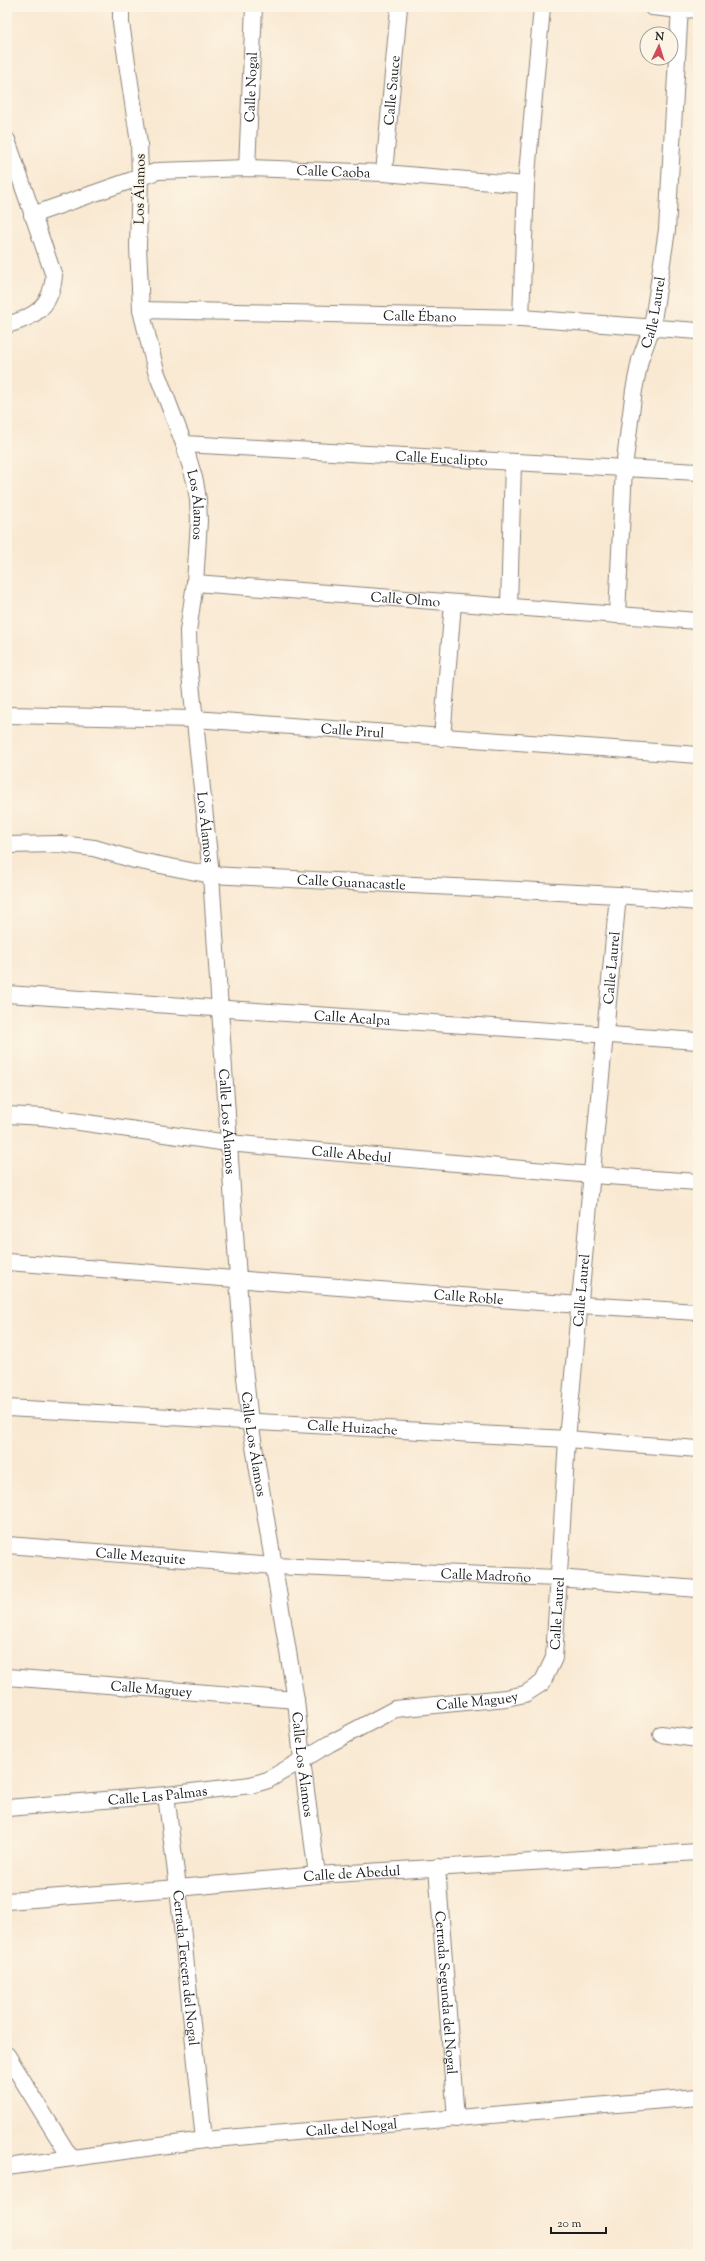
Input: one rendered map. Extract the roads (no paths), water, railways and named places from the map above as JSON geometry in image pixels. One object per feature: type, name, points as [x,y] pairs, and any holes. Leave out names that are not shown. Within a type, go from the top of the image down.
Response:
[{"type":"street","name":"Los Álamos","points":[[121,7],[121,23],[139,143],[140,176],[138,246],[141,310],[156,371],[184,444],[198,500],[199,521],[195,583],[188,631],[194,719],[211,875],[222,1010]]},
{"type":"street","name":"Calle Nogal","points":[[247,168],[254,7]]},
{"type":"street","name":"Calle Sauce","points":[[384,173],[399,7]]},
{"type":"street","points":[[521,318],[526,185],[542,7]]},
{"type":"street","points":[[652,7],[698,9]]},
{"type":"street","name":"Calle Laurel","points":[[617,615],[624,467],[639,368],[652,327],[667,230],[680,8]]},
{"type":"street","points":[[7,140],[54,276],[53,290],[48,300],[38,313],[7,325]]},
{"type":"street","name":"Calle Caoba","points":[[32,215],[140,176],[158,171],[247,168],[384,173],[526,185]]},
{"type":"street","name":"Calle Ébano","points":[[141,310],[521,318],[698,331]]},
{"type":"street","name":"Calle Eucalipto","points":[[184,444],[513,464],[624,467],[698,472]]},
{"type":"street","points":[[509,607],[513,464]]},
{"type":"street","name":"Calle Olmo","points":[[195,583],[698,621]]},
{"type":"street","points":[[442,738],[453,603]]},
{"type":"street","name":"Calle Pirul","points":[[7,715],[194,719],[442,738],[698,755]]},
{"type":"street","name":"Calle Guanacastle","points":[[7,845],[60,844],[94,848],[135,860],[211,875],[618,895],[698,902]]},
{"type":"street","name":"Calle Laurel","points":[[542,1683],[554,1658],[567,1438],[618,895]]},
{"type":"street","name":"Calle Acalpa","points":[[7,994],[222,1010],[698,1041]]},
{"type":"street","name":"Calle Los Álamos","points":[[222,1010],[228,1143],[250,1422],[296,1700],[317,1875]]},
{"type":"street","name":"Calle Abedul","points":[[7,1115],[44,1117],[228,1143],[592,1175],[698,1182]]},
{"type":"street","name":"Calle Roble","points":[[7,1262],[580,1305],[698,1312]]},
{"type":"street","name":"Calle Huizache","points":[[7,1408],[567,1438],[698,1449]]},
{"type":"street","name":"Calle Mezquite","points":[[7,1545],[274,1566]]},
{"type":"street","name":"Calle Madroño","points":[[274,1566],[558,1578],[698,1589]]},
{"type":"street","name":"Calle Maguey","points":[[7,1677],[296,1700]]},
{"type":"street","name":"Calle Maguey","points":[[302,1760],[354,1730],[395,1709],[506,1698],[525,1694],[542,1683]]},
{"type":"street","points":[[661,1734],[698,1739]]},
{"type":"street","name":"Calle Las Palmas","points":[[7,1808],[166,1795],[251,1785],[268,1780],[302,1760]]},
{"type":"street","name":"Cerrada Tercera del Nogal","points":[[166,1795],[178,1888],[204,2140]]},
{"type":"street","name":"Calle de Abedul","points":[[7,1900],[178,1888],[317,1875],[698,1852]]},
{"type":"street","name":"Cerrada Segunda del Nogal","points":[[437,1867],[456,2119]]},
{"type":"street","points":[[7,2054],[70,2157]]},
{"type":"street","name":"Calle del Nogal","points":[[7,2167],[70,2157],[204,2140],[698,2097]]}]
